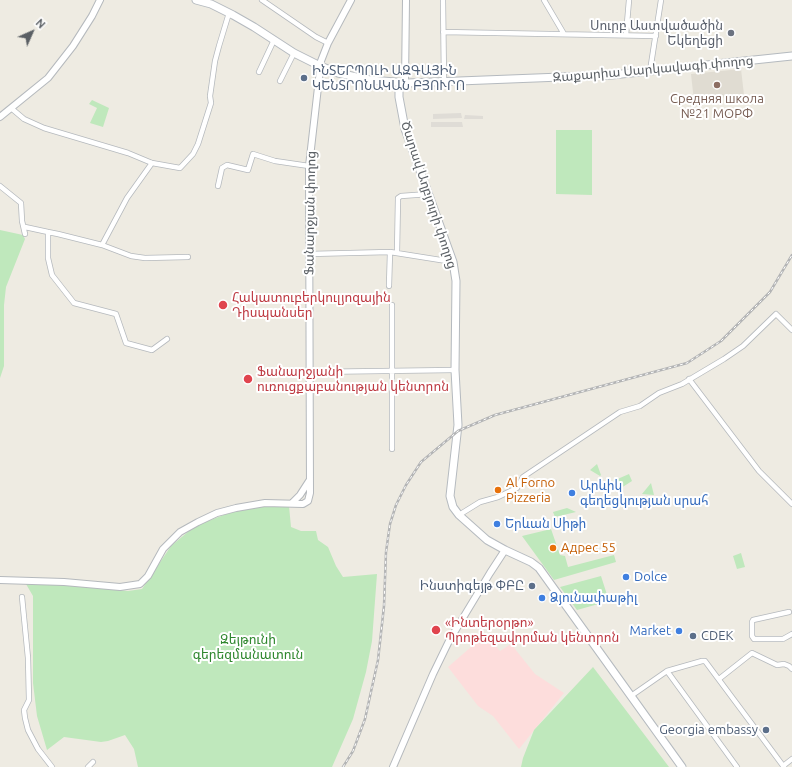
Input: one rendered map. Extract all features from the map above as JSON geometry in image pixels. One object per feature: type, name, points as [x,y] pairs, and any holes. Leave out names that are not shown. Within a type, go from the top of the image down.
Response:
[{"type":"main road","name":"Զաքարիա Սարկավագի փողոց","points":[[196,0],[211,4],[254,26],[294,53],[320,66],[338,73],[370,80],[402,83],[612,75],[792,56]]},
{"type":"main road","name":"Ծարավ Աղբյուրի փողոց","points":[[402,83],[399,97],[405,129],[453,262],[456,281],[455,370],[458,430],[450,496],[453,507],[459,515],[487,540],[504,550],[531,562],[539,568],[682,767]]},
{"type":"street","points":[[0,116],[48,78],[64,58],[92,16],[100,0]]},
{"type":"street","points":[[0,116],[46,77],[63,58],[100,0]]},
{"type":"street","points":[[262,0],[316,37],[328,43]]},
{"type":"street","name":"Ֆանարջյան փողոց","points":[[0,580],[64,582],[120,587],[140,584],[148,576],[163,549],[180,532],[198,522],[236,508],[265,503],[303,504],[308,501],[310,372],[309,166],[320,66],[328,43],[351,0]]},
{"type":"street","name":"Ծարավ Աղբյուրի փողոց","points":[[402,83],[406,0]]},
{"type":"street","points":[[443,0],[444,82]]},
{"type":"street","points":[[544,0],[564,34]]},
{"type":"street","points":[[626,35],[629,0]]},
{"type":"street","points":[[650,71],[661,0]]},
{"type":"street","points":[[11,108],[24,119],[44,128],[128,153],[152,163],[180,168],[193,154],[198,144],[212,103],[210,96],[215,61],[218,46],[229,13]]},
{"type":"street","points":[[443,32],[656,36]]},
{"type":"street","points":[[259,72],[274,40]]},
{"type":"street","points":[[280,81],[294,53]]},
{"type":"street","points":[[218,186],[222,168],[227,165],[248,170],[253,154],[275,161],[309,166]]},
{"type":"street","points":[[102,245],[127,198],[152,163]]},
{"type":"street","points":[[0,186],[18,199],[21,203],[22,221],[25,227],[25,234]]},
{"type":"street","points":[[398,253],[398,198],[401,196],[429,194]]},
{"type":"street","points":[[25,227],[102,245],[131,256],[145,258],[188,257]]},
{"type":"street","points":[[48,232],[48,258],[52,275],[74,303],[116,314],[126,343],[152,350],[167,339]]},
{"type":"street","points":[[389,286],[390,252]]},
{"type":"street","points":[[309,254],[390,252],[453,262]]},
{"type":"street","points":[[392,305],[392,449]]},
{"type":"street","points":[[459,515],[480,502],[498,497],[517,488],[523,477],[620,412],[640,406],[659,393],[674,388],[724,359],[743,346],[776,314],[792,330]]},
{"type":"street","points":[[310,372],[455,370]]},
{"type":"street","points":[[688,379],[756,467],[792,504]]},
{"type":"street","points":[[292,504],[309,481]]},
{"type":"street","points":[[393,767],[433,674],[449,641],[504,550]]},
{"type":"street","points":[[22,597],[28,658],[29,700],[24,710],[25,718],[28,730],[38,749],[52,767]]},
{"type":"street","points":[[789,612],[753,620],[752,636],[754,639],[783,639],[792,634]]},
{"type":"street","points":[[719,679],[752,653],[777,665],[784,664],[792,669]]},
{"type":"street","points":[[631,696],[666,671],[704,661],[719,679],[783,767],[792,759]]},
{"type":"street","points":[[666,671],[737,767]]},
{"type":"street","points":[[88,767],[93,762]]},
{"type":"shaded area","name":"Средняя школа №21 МОРФ","points":[[741,69],[744,95],[694,101],[691,74]]},
{"type":"shaded area","points":[[461,113],[462,118],[433,119],[433,114]]},
{"type":"shaded area","points":[[465,115],[483,116],[483,119],[464,119]]},
{"type":"shaded area","points":[[431,122],[462,122],[463,127],[431,127]]},
{"type":"shaded area","points":[[486,634],[500,651],[511,644],[535,674],[564,693],[519,749],[493,716],[478,706],[448,667]]},
{"type":"green space","points":[[92,100],[109,108],[103,127],[90,123],[97,108],[89,104]]},
{"type":"green space","points":[[556,130],[592,130],[592,195],[556,194]]},
{"type":"green space","points":[[0,230],[23,235],[25,239],[6,287],[4,305],[4,366],[0,378]]},
{"type":"green space","points":[[597,464],[601,475],[600,476],[590,470]]},
{"type":"green space","points":[[629,474],[632,481],[621,488],[613,481]]},
{"type":"green space","points":[[651,483],[654,495],[642,494]]},
{"type":"green space","name":"Զեյթունի գերեզմանատուն","points":[[268,506],[289,506],[291,527],[301,531],[316,531],[318,540],[328,547],[336,566],[343,577],[377,574],[372,641],[366,672],[353,719],[332,767],[138,767],[134,749],[125,735],[101,742],[64,737],[47,750],[37,716],[33,683],[33,596],[26,584],[57,584],[128,591],[142,589],[171,546],[195,526],[234,511]]},
{"type":"green space","points":[[567,508],[576,512],[555,517],[553,512]]},
{"type":"green space","points":[[551,529],[560,555],[565,556],[568,567],[614,555],[616,562],[554,580],[522,536]]},
{"type":"green space","points":[[741,553],[745,567],[737,569],[733,556]]},
{"type":"green space","points":[[601,576],[609,601],[577,610],[560,587]]},
{"type":"green space","points":[[593,667],[669,767],[521,767],[534,730]]},
{"type":"railway","points":[[343,767],[353,751],[365,719],[378,660],[384,606],[386,552],[390,524],[396,505],[406,485],[421,462],[458,431],[495,415],[687,363],[721,341],[770,292],[792,255]]},
{"type":"place","name":"Սուրբ Աստվածածին Եկեղեցի","points":[[731,33]]},
{"type":"place","name":"ԻՆՏԵՐՊՈԼԻ ԱԶԳԱՅԻՆ ԿԵՆՏՐՈՆԱԿԱՆ ԲՅՈՒՐՈ","points":[[304,78]]},
{"type":"place","name":"Средняя школа №21 МОРФ","points":[[717,85]]},
{"type":"place","name":"Հակատուբերկուլյոզային Դիսպանսեր","points":[[223,305]]},
{"type":"place","name":"Ֆանարջյանի ուռուցքաբանության կենտրոն","points":[[248,379]]},
{"type":"place","name":"Al Forno Pizzeria","points":[[498,490]]},
{"type":"place","name":"Արևիկ գեղեցկության սրահ","points":[[572,493]]},
{"type":"place","name":"Երևան Սիթի","points":[[497,524]]},
{"type":"place","name":"Адрес 55","points":[[553,548]]},
{"type":"place","name":"Dolce","points":[[626,577]]},
{"type":"place","name":"Ինստիգեյթ ՓԲԸ","points":[[532,586]]},
{"type":"place","name":"Ձյունափաթիլ","points":[[542,598]]},
{"type":"place","name":"«Ինտերօրթո» Պրոթեզավորման կենտրոն","points":[[436,630]]},
{"type":"place","name":"Market","points":[[679,631]]},
{"type":"place","name":"CDEK","points":[[693,636]]},
{"type":"place","name":"Georgia embassy","points":[[766,730]]}]
